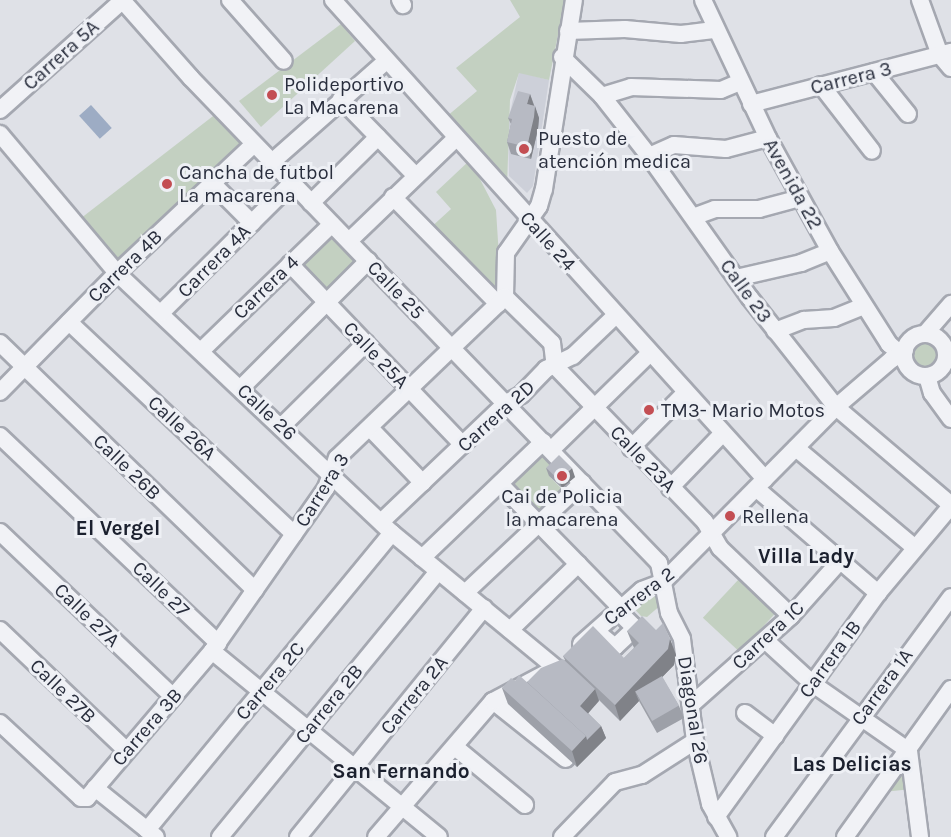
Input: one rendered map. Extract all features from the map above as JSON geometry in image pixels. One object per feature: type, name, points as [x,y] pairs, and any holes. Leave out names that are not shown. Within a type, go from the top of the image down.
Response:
[{"type":"street","name":"Carrera 5A","points":[[0,110],[122,0]]},
{"type":"street","name":"Calle 25","points":[[122,0],[254,144],[453,347],[659,563],[663,582]]},
{"type":"street","points":[[230,0],[284,61]]},
{"type":"street","points":[[501,301],[506,253],[528,220],[544,189],[562,57],[574,0]]},
{"type":"street","name":"Avenida 22","points":[[703,0],[768,138],[830,251],[893,348],[904,351]]},
{"type":"street","points":[[920,0],[951,68]]},
{"type":"street","name":"Calle 24","points":[[339,1],[386,61],[723,433],[761,484],[840,561],[878,593]]},
{"type":"street","points":[[568,31],[625,29],[681,34],[716,30]]},
{"type":"street","name":"Carrera 3","points":[[751,104],[945,53]]},
{"type":"street","name":"Calle 23","points":[[562,57],[602,96],[650,156],[775,331],[836,407],[951,506]]},
{"type":"street","points":[[272,162],[386,61]]},
{"type":"street","points":[[874,72],[908,114]]},
{"type":"street","points":[[602,96],[631,87],[721,90],[740,82]]},
{"type":"street","points":[[821,85],[872,151]]},
{"type":"street","points":[[341,99],[416,176]]},
{"type":"street","name":"Calle 26","points":[[0,134],[117,273],[331,472],[386,528],[556,668]]},
{"type":"street","points":[[311,203],[378,137]]},
{"type":"street","points":[[349,242],[456,138]]},
{"type":"street","points":[[650,156],[674,145],[726,149],[768,138]]},
{"type":"street","name":"Carrera 4B","points":[[0,392],[117,273],[254,144]]},
{"type":"street","name":"Carrera 4A","points":[[161,314],[292,183]]},
{"type":"street","points":[[213,184],[252,223]]},
{"type":"street","name":"Calle 23A","points":[[393,197],[501,301],[552,343],[555,366],[631,448],[705,522],[712,537],[791,616]]},
{"type":"street","points":[[693,217],[715,209],[759,209],[800,198]]},
{"type":"street","name":"Carrera 4","points":[[201,351],[332,224]]},
{"type":"street","points":[[736,278],[801,263],[830,251]]},
{"type":"street","points":[[242,388],[368,261]]},
{"type":"street","name":"Calle 25A","points":[[290,264],[463,445]]},
{"type":"street","name":"Carrera 3","points":[[215,647],[326,488],[338,458],[501,301]]},
{"type":"street","points":[[925,334],[941,341],[949,359],[940,370],[927,376],[910,370],[904,351],[913,338],[925,334],[951,304]]},
{"type":"street","points":[[775,331],[804,320],[834,318],[864,306]]},
{"type":"street","name":"Carrera 2D","points":[[386,528],[423,483],[506,403],[555,366],[573,356],[616,315]]},
{"type":"street","name":"Calle 26A","points":[[69,322],[294,534]]},
{"type":"street","name":"Calle 26B","points":[[0,343],[255,590]]},
{"type":"street","points":[[282,426],[366,343]]},
{"type":"street","name":"Carrera 2","points":[[376,837],[493,701],[556,668],[618,608],[642,590],[663,582],[712,537],[836,407],[904,351]]},
{"type":"street","points":[[422,558],[500,484],[594,408],[650,353]]},
{"type":"street","points":[[927,376],[932,393],[951,418]]},
{"type":"street","points":[[631,448],[686,392]]},
{"type":"street","points":[[370,428],[423,483]]},
{"type":"street","points":[[670,488],[723,433]]},
{"type":"street","name":"Calle 27","points":[[0,436],[261,692],[439,837]]},
{"type":"street","points":[[796,448],[915,549]]},
{"type":"street","points":[[465,593],[582,483]]},
{"type":"street","points":[[500,484],[578,564],[634,628],[617,647],[596,630]]},
{"type":"street","name":"Carrera 1B","points":[[716,817],[878,593],[951,506]]},
{"type":"street","name":"Carrera 2C","points":[[151,833],[386,528]]},
{"type":"street","name":"Calle 27A","points":[[0,532],[173,697]]},
{"type":"street","name":"Carrera 1C","points":[[692,704],[791,616],[840,561]]},
{"type":"street","points":[[510,630],[578,564]]},
{"type":"street","name":"Carrera 2B","points":[[220,837],[438,572]]},
{"type":"street","name":"Diagonal 26","points":[[663,582],[669,613],[682,639],[695,741],[716,817],[728,837]]},
{"type":"street","name":"Carrera 1A","points":[[774,837],[860,717],[951,597]]},
{"type":"street","name":"Carrera 2A","points":[[297,837],[484,608]]},
{"type":"street","name":"Calle 27B","points":[[0,630],[127,751]]},
{"type":"street","points":[[765,640],[813,684],[909,751],[920,837]]},
{"type":"street","name":"Carrera 3B","points":[[0,723],[81,798],[87,798],[215,647]]},
{"type":"street","points":[[845,837],[909,751],[944,713],[951,689]]},
{"type":"street","points":[[493,701],[566,759]]},
{"type":"street","points":[[745,713],[775,736]]},
{"type":"street","points":[[562,837],[615,782],[642,775],[695,741]]},
{"type":"street","points":[[454,747],[525,805]]},
{"type":"street","points":[[95,788],[151,833]]},
{"type":"street","points":[[860,816],[860,837]]},
{"type":"shaded area","name":"Puesto de atención medica","points":[[519,72],[549,80],[533,186],[527,193],[509,176],[508,122]]},
{"type":"green space","points":[[510,0],[565,0],[549,80],[519,73],[510,100],[507,186],[446,117],[477,91],[456,68],[520,17]]},
{"type":"green space","points":[[341,24],[355,41],[261,127],[239,101]]},
{"type":"green space","name":"Cancha de futbol La macarena","points":[[217,113],[250,146],[117,272],[76,222]]},
{"type":"green space","points":[[470,160],[496,210],[500,272],[497,292],[428,230],[451,209],[436,192]]},
{"type":"green space","points":[[332,225],[364,259],[325,296],[293,262]]},
{"type":"green space","points":[[925,342],[934,346],[938,355],[934,364],[925,368],[916,364],[912,355],[916,346]]},
{"type":"green space","points":[[536,437],[562,463],[549,476],[562,489],[528,526],[487,488]]},
{"type":"green space","points":[[739,579],[776,613],[739,652],[703,618]]},
{"type":"green space","points":[[660,588],[662,604],[647,617],[641,616],[630,604]]},
{"type":"green space","points":[[907,756],[912,789],[883,792]]},
{"type":"water","points":[[91,105],[112,128],[100,139],[79,116]]},
{"type":"building","points":[[518,91],[530,94],[527,104],[535,106],[527,147],[507,142],[512,119],[508,118]]},
{"type":"building","points":[[559,455],[572,468],[559,480],[546,468]]},
{"type":"building","points":[[642,616],[656,630],[663,623],[670,639],[668,649],[615,705],[563,656],[593,626],[624,658],[639,643],[627,631]]},
{"type":"building","points":[[563,659],[595,689],[580,706],[601,726],[587,740],[586,736],[527,682],[541,668]]},
{"type":"building","points":[[519,675],[586,736],[572,751],[502,688],[511,678],[515,681]]},
{"type":"building","points":[[662,676],[679,705],[652,721],[635,692]]},
{"type":"place","name":"Polideportivo La Macarena","points":[[272,95]]},
{"type":"place","name":"Puesto de atención medica","points":[[524,149]]},
{"type":"place","name":"Cancha de futbol La macarena","points":[[167,184]]},
{"type":"place","name":"TM3- Mario Motos","points":[[649,410]]},
{"type":"place","name":"Cai de Policia la macarena","points":[[562,476]]},
{"type":"place","name":"Rellena","points":[[730,516]]},
{"type":"district","name":"El Vergel","points":[[118,528]]},
{"type":"district","name":"Villa Lady","points":[[806,556]]},
{"type":"district","name":"Las Delicias","points":[[852,764]]},
{"type":"district","name":"San Fernando","points":[[401,771]]}]
